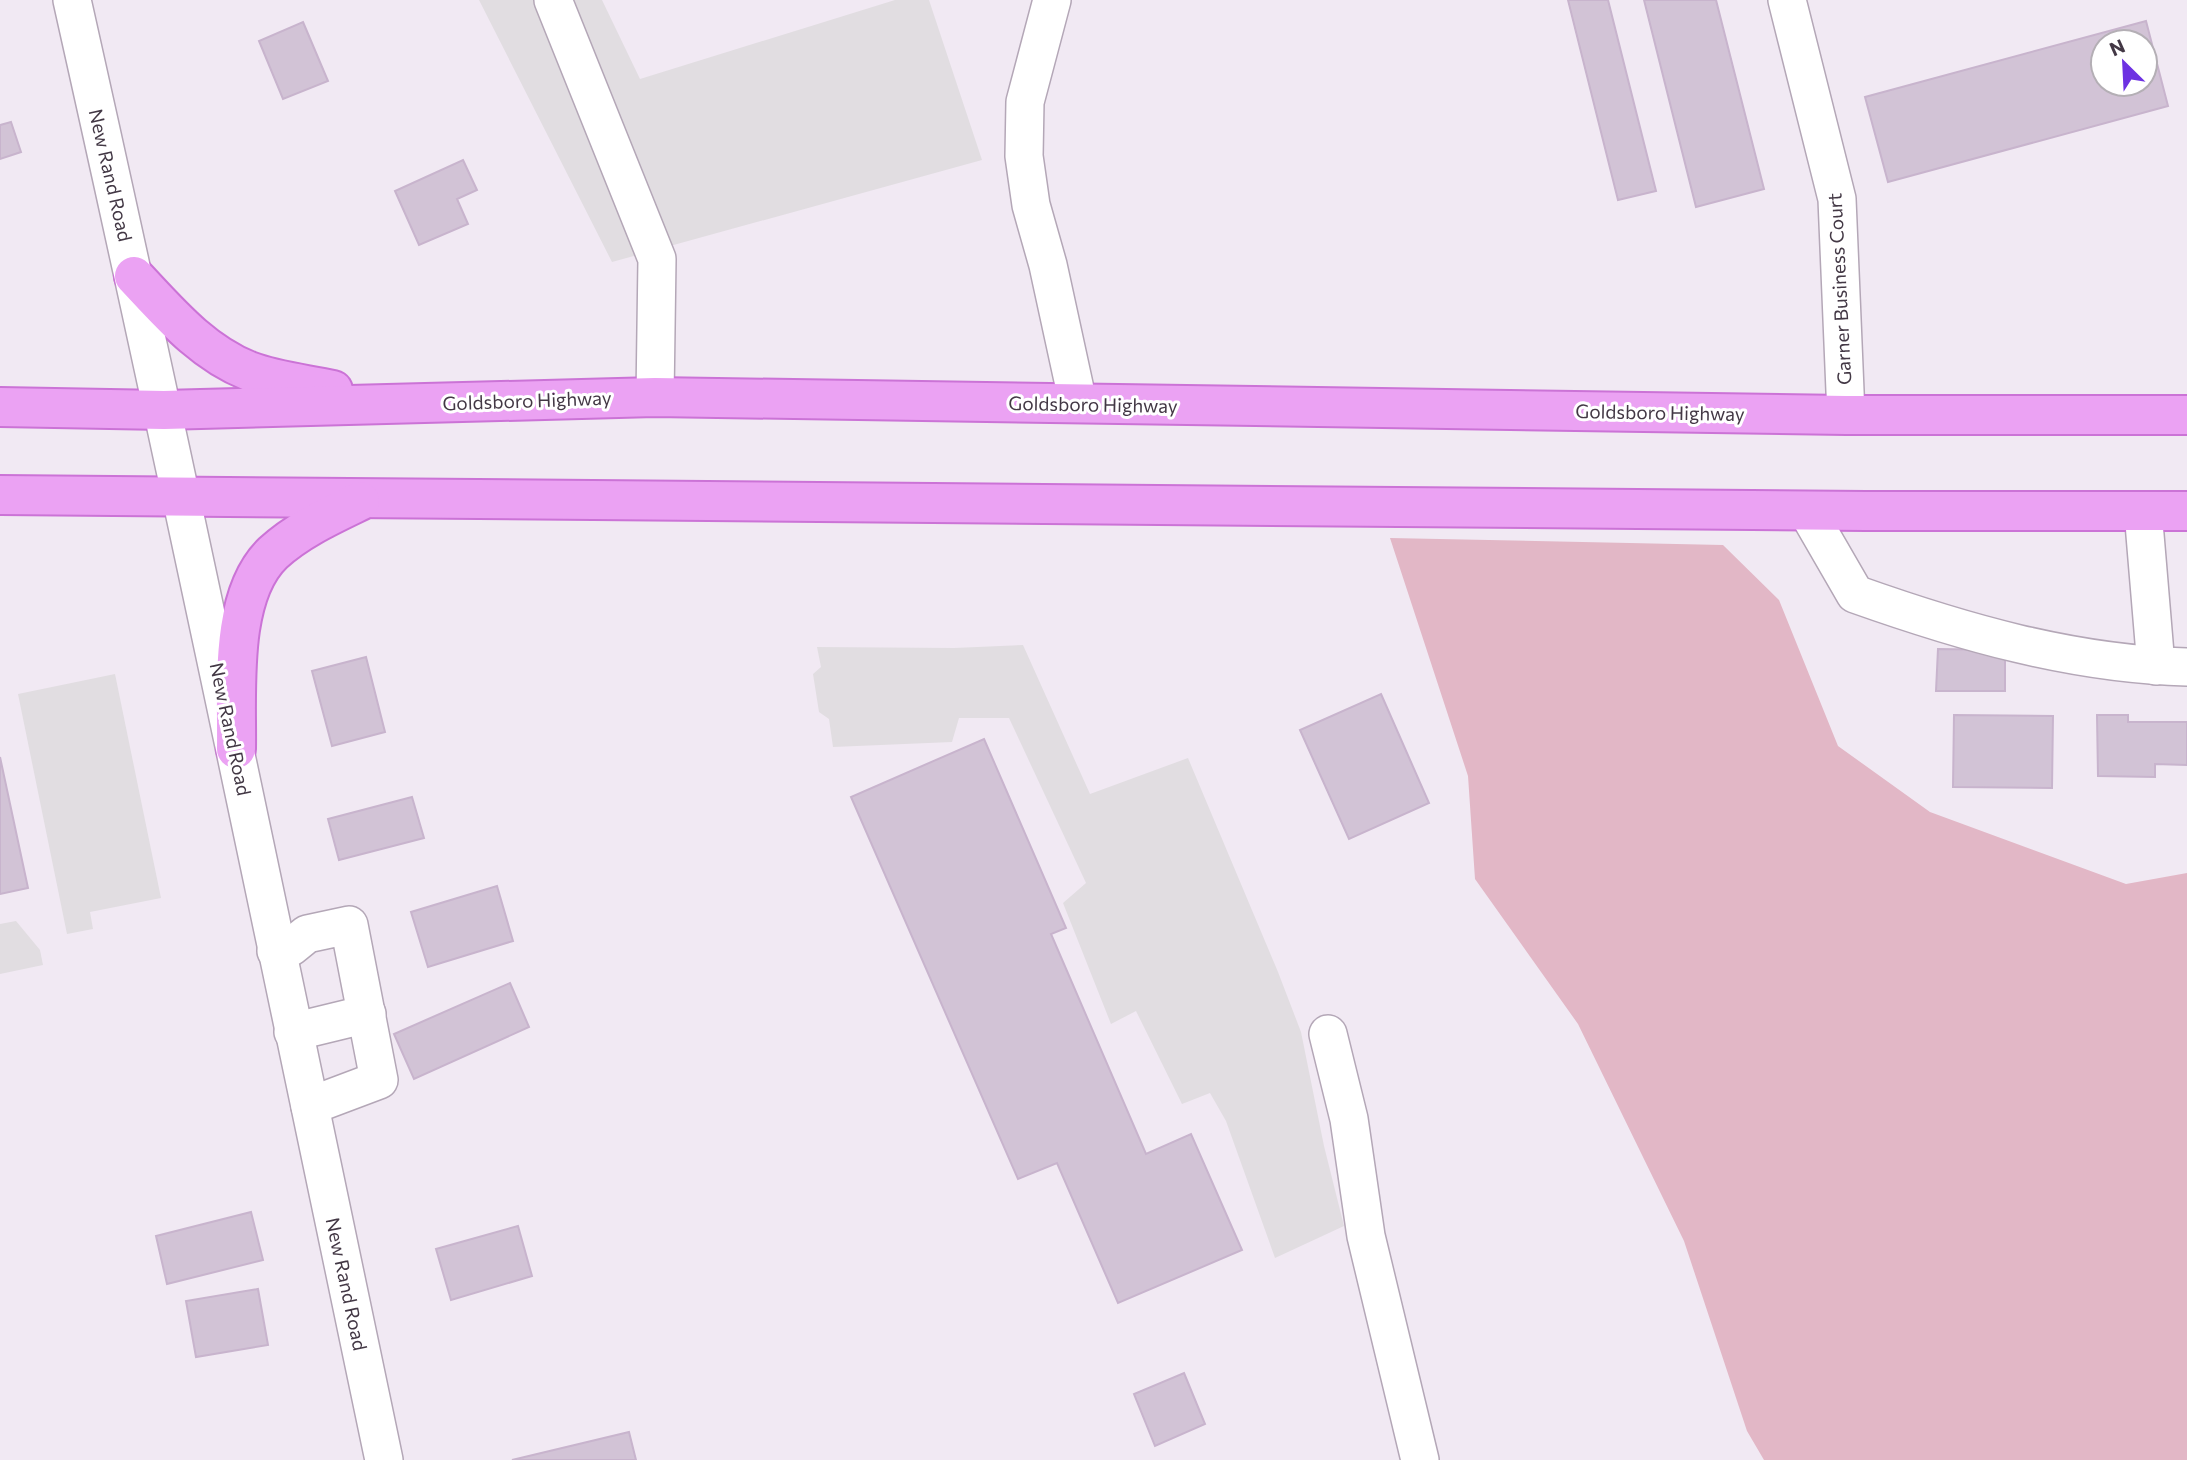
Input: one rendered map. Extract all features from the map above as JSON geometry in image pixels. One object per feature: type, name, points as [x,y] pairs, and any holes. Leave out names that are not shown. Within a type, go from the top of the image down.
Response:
[{"type":"main road","points":[[134,276],[194,339],[247,370],[267,377],[396,404]]},
{"type":"main road","name":"Goldsboro Highway","points":[[0,407],[164,410],[655,397],[1846,415],[2187,415]]},
{"type":"main road","points":[[0,495],[1807,511],[2187,511]]},
{"type":"main road","points":[[236,749],[242,620],[257,575],[272,554],[298,534],[366,498]]},
{"type":"street","name":"New Rand Road","points":[[72,0],[164,410],[180,497],[236,749],[384,1460]]},
{"type":"street","points":[[553,0],[657,259],[655,397]]},
{"type":"street","points":[[1052,0],[1025,102],[1024,156],[1031,205],[1048,265],[1079,403]]},
{"type":"street","name":"Garner Business Court","points":[[1787,0],[1837,199],[1846,415]]},
{"type":"street","points":[[1807,511],[1855,594],[1936,623],[2045,651],[2171,666],[2143,511]]},
{"type":"street","points":[[276,951],[291,947],[307,933],[349,925],[379,1080],[310,1106]]},
{"type":"street","points":[[293,1032],[367,1014]]},
{"type":"street","points":[[1328,1034],[1349,1119],[1366,1236],[1420,1460]]},
{"type":"shaded area","points":[[479,0],[602,0],[640,79],[895,0],[929,0],[982,160],[612,262]]},
{"type":"shaded area","points":[[1390,538],[1723,545],[1779,600],[1838,746],[1930,812],[2126,884],[2187,873],[2187,1460],[1764,1460],[1747,1431],[1684,1241],[1578,1024],[1475,879],[1468,776]]},
{"type":"shaded area","points":[[1023,645],[1090,794],[1188,758],[1301,1032],[1324,1146],[1344,1226],[1275,1258],[1226,1121],[1210,1093],[1182,1104],[1136,1011],[1111,1024],[1063,903],[1086,883],[1009,718],[959,718],[952,742],[833,747],[829,719],[819,712],[813,674],[821,667],[817,647],[954,648]]},
{"type":"shaded area","points":[[115,674],[161,898],[90,912],[93,929],[67,934],[18,694]]},
{"type":"shaded area","points":[[16,921],[40,950],[43,965],[0,974],[0,924]]},
{"type":"building","points":[[1568,0],[1608,0],[1656,191],[1618,200]]},
{"type":"building","points":[[1644,0],[1716,0],[1764,189],[1696,207]]},
{"type":"building","points":[[2146,21],[2148,28],[2120,28]]},
{"type":"building","points":[[303,22],[328,81],[283,99],[259,41]]},
{"type":"building","points":[[2089,36],[2089,98],[2159,98],[2159,71],[2168,106],[1888,182],[1865,97]]},
{"type":"building","points":[[11,122],[21,152],[0,159],[0,125]]},
{"type":"building","points":[[463,160],[477,190],[457,199],[468,224],[419,245],[395,191]]},
{"type":"building","points":[[1938,649],[2005,650],[2005,691],[1936,691]]},
{"type":"building","points":[[366,657],[385,732],[332,746],[312,671]]},
{"type":"building","points":[[1381,694],[1429,803],[1349,839],[1300,730]]},
{"type":"building","points":[[1954,715],[2053,716],[2052,788],[1953,787]]},
{"type":"building","points":[[2097,715],[2128,715],[2128,722],[2187,722],[2187,765],[2155,764],[2155,777],[2098,776]]},
{"type":"building","points":[[984,739],[1066,928],[1051,934],[1146,1154],[1191,1134],[1242,1250],[1118,1303],[1057,1163],[1018,1179],[851,797]]},
{"type":"building","points":[[0,757],[28,888],[0,894]]},
{"type":"building","points":[[412,797],[424,838],[339,860],[328,819]]},
{"type":"building","points":[[497,886],[513,941],[428,967],[411,912]]},
{"type":"building","points":[[510,983],[529,1027],[414,1079],[394,1034]]},
{"type":"building","points":[[251,1212],[263,1260],[167,1284],[156,1236]]},
{"type":"building","points":[[518,1226],[532,1276],[451,1300],[436,1249]]},
{"type":"building","points":[[258,1289],[268,1345],[196,1357],[186,1301]]},
{"type":"building","points":[[1184,1373],[1205,1424],[1155,1446],[1134,1394]]},
{"type":"building","points":[[629,1432],[636,1460],[512,1460]]}]
